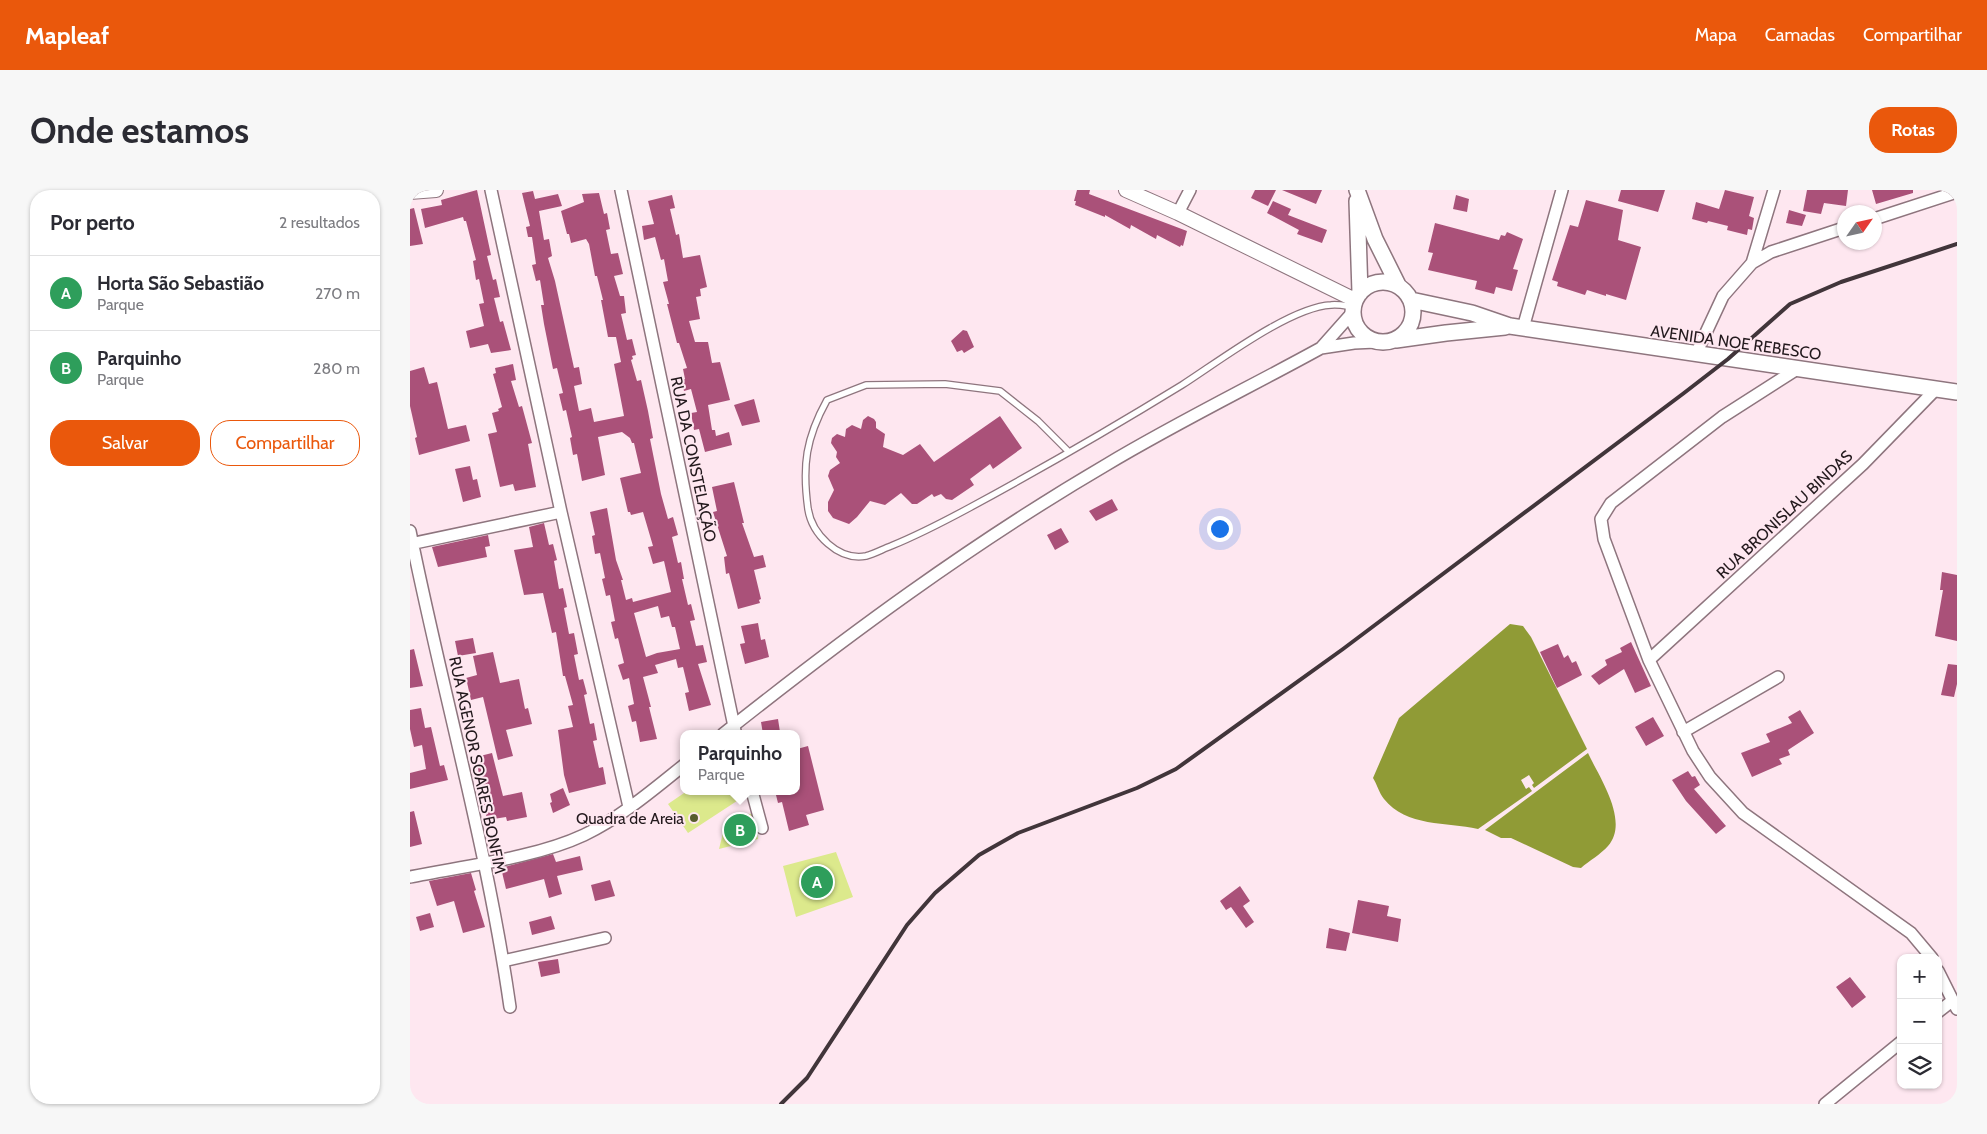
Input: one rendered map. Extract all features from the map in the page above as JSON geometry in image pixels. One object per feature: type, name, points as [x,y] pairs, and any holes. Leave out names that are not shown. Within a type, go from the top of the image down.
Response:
[{"type":"main road","points":[[1357,190],[1375,239],[1398,285],[1411,300],[1414,310],[1413,319],[1403,336],[1385,343],[1366,338],[1354,322],[1357,190]]},
{"type":"main road","points":[[1355,303],[1368,286],[1378,282],[1398,285]]},
{"type":"main road","name":"AVENIDA NOE REBESCO","points":[[1411,300],[1472,313],[1517,327],[1957,392]]},
{"type":"main road","name":"AVENIDA NOE REBESCO","points":[[1395,340],[1446,333],[1517,327]]},
{"type":"street","points":[[410,192],[436,190]]},
{"type":"street","points":[[491,190],[561,512],[629,807]]},
{"type":"street","name":"RUA DA CONSTELAÇÃO","points":[[621,190],[735,730]]},
{"type":"street","points":[[1126,190],[1178,213],[1355,303],[1321,348]]},
{"type":"street","points":[[1178,213],[1190,190]]},
{"type":"street","points":[[1517,327],[1562,190]]},
{"type":"street","points":[[1752,263],[1774,190]]},
{"type":"street","points":[[1882,215],[1957,192]]},
{"type":"street","points":[[1696,354],[1723,296],[1752,263],[1772,252],[1837,230]]},
{"type":"street","points":[[735,730],[799,674],[913,590],[1018,519],[1107,464],[1321,348],[1376,342]]},
{"type":"street","points":[[1796,369],[1722,417],[1611,503],[1601,519],[1604,539],[1649,660],[1693,752],[1710,777],[1743,813],[1911,933],[1929,954]]},
{"type":"street","name":"RUA BRONISLAU BINDAS","points":[[1649,660],[1864,464],[1937,388]]},
{"type":"street","points":[[411,543],[561,512]]},
{"type":"street","name":"RUA AGENOR SOARES BONFIM","points":[[410,531],[411,543],[484,862],[510,1007]]},
{"type":"street","points":[[1683,732],[1778,677]]},
{"type":"street","points":[[410,876],[545,850],[584,835],[629,807],[680,768]]},
{"type":"street","points":[[753,795],[762,828]]},
{"type":"street","points":[[503,961],[605,938]]},
{"type":"street","points":[[1942,979],[1955,1005],[1942,1010]]},
{"type":"street","points":[[1825,1104],[1899,1044]]},
{"type":"lane","points":[[1069,452],[1038,421],[1000,391],[945,384],[866,385],[826,400],[814,424],[804,469],[810,520],[824,541],[838,552],[866,556],[924,533],[1069,452],[1300,312],[1331,305],[1355,303]]},
{"type":"shaded area","points":[[1510,624],[1523,626],[1531,637],[1587,749],[1534,788],[1532,785],[1534,783],[1529,775],[1521,780],[1526,789],[1529,787],[1532,791],[1478,829],[1428,822],[1404,815],[1384,799],[1373,778],[1399,718]]},
{"type":"shaded area","points":[[1588,753],[1605,786],[1616,824],[1614,836],[1608,846],[1581,868],[1573,867],[1511,838],[1501,838],[1485,830]]},
{"type":"shaded area","name":"Quadra de Areia","points":[[681,795],[742,795],[743,797],[688,833],[668,804]]},
{"type":"shaded area","points":[[753,813],[758,839],[719,849],[726,821]]},
{"type":"shaded area","points":[[836,852],[853,897],[796,917],[783,866]]},
{"type":"building","points":[[477,190],[491,255],[487,256],[493,280],[496,279],[500,297],[494,298],[500,322],[503,321],[511,350],[491,353],[488,344],[470,348],[466,331],[484,326],[479,304],[484,303],[479,279],[476,280],[473,261],[476,260],[466,221],[464,221],[463,217],[425,228],[421,209],[442,205],[441,200]]},
{"type":"building","points":[[1077,190],[1090,190],[1089,194],[1187,231],[1183,246],[1181,245],[1180,247],[1157,235],[1156,239],[1131,225],[1130,229],[1105,215],[1105,217],[1075,205],[1076,201],[1074,201]]},
{"type":"building","points":[[1255,190],[1276,190],[1268,206],[1251,198]]},
{"type":"building","points":[[1282,190],[1322,190],[1316,204]]},
{"type":"building","points":[[1621,190],[1665,190],[1658,212],[1618,201]]},
{"type":"building","points":[[1725,190],[1754,197],[1749,216],[1754,218],[1752,230],[1748,229],[1747,235],[1727,230],[1728,226],[1692,219],[1696,202],[1719,209]]},
{"type":"building","points":[[1807,190],[1848,190],[1846,205],[1824,203],[1821,214],[1803,211]]},
{"type":"building","points":[[1872,190],[1913,190],[1913,193],[1876,204]]},
{"type":"building","points":[[533,191],[535,199],[558,194],[562,206],[539,211],[544,240],[549,239],[552,256],[548,258],[555,281],[574,368],[579,367],[582,384],[574,386],[579,411],[591,408],[594,422],[624,416],[614,364],[621,362],[616,337],[608,337],[601,300],[603,300],[597,276],[595,276],[589,244],[586,239],[571,243],[561,211],[584,202],[582,194],[599,193],[604,214],[607,213],[610,229],[606,230],[611,254],[618,253],[623,274],[614,276],[620,296],[624,296],[626,313],[621,314],[627,340],[632,339],[636,355],[632,356],[633,359],[631,360],[637,381],[641,380],[648,411],[653,438],[650,439],[661,494],[668,519],[673,517],[678,535],[672,537],[678,563],[681,562],[684,579],[682,579],[688,605],[691,604],[695,620],[690,621],[696,646],[703,645],[707,662],[698,664],[711,705],[689,711],[685,693],[689,692],[683,667],[678,668],[676,659],[655,665],[658,673],[643,677],[657,739],[640,742],[636,721],[632,722],[628,706],[634,704],[629,678],[623,680],[618,665],[624,663],[618,638],[615,639],[611,622],[615,621],[610,595],[606,596],[602,579],[605,578],[600,553],[595,554],[592,536],[595,535],[590,512],[607,508],[616,560],[623,580],[621,580],[626,600],[632,598],[633,602],[671,592],[664,561],[653,564],[648,547],[653,546],[643,512],[631,515],[628,512],[620,478],[641,473],[634,443],[632,443],[630,438],[622,432],[598,437],[605,475],[582,481],[577,454],[573,455],[570,438],[572,437],[566,410],[563,411],[559,394],[563,393],[557,368],[553,369],[541,305],[544,305],[540,280],[536,281],[532,265],[536,264],[532,237],[528,237],[526,227],[530,226],[522,193]],"holes":[[[658,606],[661,618],[669,616],[672,627],[675,627],[680,649],[646,657],[634,613]]]},
{"type":"building","points":[[672,195],[675,208],[670,209],[676,235],[679,234],[683,258],[700,255],[707,287],[700,289],[701,296],[696,297],[700,319],[689,321],[695,342],[708,342],[712,363],[720,362],[730,400],[708,405],[712,430],[715,430],[716,436],[729,432],[732,445],[705,452],[699,429],[694,430],[691,413],[697,412],[691,389],[684,391],[681,380],[685,379],[683,369],[687,368],[679,343],[677,343],[667,304],[669,304],[663,282],[668,281],[664,259],[661,260],[655,237],[644,240],[642,226],[654,224],[648,201]]},
{"type":"building","points":[[1456,195],[1469,199],[1467,212],[1453,209]]},
{"type":"building","points":[[1586,200],[1623,210],[1618,240],[1641,247],[1626,300],[1587,290],[1585,295],[1557,286],[1558,282],[1552,280],[1570,225],[1578,227]]},
{"type":"building","points":[[1273,201],[1291,209],[1288,215],[1327,230],[1322,243],[1297,234],[1299,230],[1267,213]]},
{"type":"building","points":[[414,208],[423,244],[410,246],[410,209]]},
{"type":"building","points":[[1789,210],[1806,215],[1802,226],[1786,223]]},
{"type":"building","points":[[1435,223],[1499,240],[1501,235],[1505,236],[1507,232],[1523,239],[1513,269],[1518,270],[1512,291],[1496,287],[1494,294],[1475,289],[1477,281],[1428,270],[1433,253],[1428,252]]},
{"type":"building","points":[[963,330],[967,331],[974,347],[964,353],[962,350],[957,352],[951,341]]},
{"type":"building","points":[[513,364],[516,380],[511,381],[519,407],[522,406],[532,443],[528,444],[536,487],[515,491],[513,484],[500,487],[488,434],[497,432],[492,413],[499,411],[498,409],[502,407],[493,374],[496,373],[495,368]]},
{"type":"building","points":[[424,367],[429,384],[437,382],[448,429],[466,425],[470,441],[419,455],[410,406],[410,371]]},
{"type":"building","points":[[754,399],[760,422],[742,426],[734,405]]},
{"type":"building","points":[[868,416],[876,422],[876,428],[885,434],[883,447],[903,455],[920,444],[934,462],[1000,416],[1022,448],[993,469],[990,464],[970,479],[974,485],[952,500],[946,499],[941,494],[934,497],[932,494],[917,504],[912,504],[901,493],[885,505],[870,501],[849,524],[833,518],[828,511],[828,502],[834,490],[828,476],[830,470],[840,463],[836,457],[837,452],[831,443],[832,438],[837,434],[845,437],[846,429],[852,425],[861,429],[863,420]]},
{"type":"building","points":[[470,466],[473,480],[477,479],[481,497],[463,502],[455,469]]},
{"type":"building","points":[[734,482],[744,523],[742,523],[754,557],[763,555],[766,567],[754,570],[761,599],[759,600],[760,603],[738,609],[729,573],[726,574],[724,557],[727,556],[713,512],[717,511],[712,487]]},
{"type":"building","points":[[1112,499],[1118,510],[1096,521],[1089,511]]},
{"type":"building","points":[[544,523],[549,545],[553,544],[557,560],[554,561],[559,589],[563,588],[567,607],[564,608],[569,634],[574,633],[578,654],[574,655],[579,680],[583,679],[587,694],[584,695],[590,724],[594,723],[597,740],[593,741],[599,768],[603,767],[606,784],[569,793],[564,775],[558,730],[573,727],[568,706],[573,705],[565,676],[563,676],[556,632],[552,633],[543,593],[524,595],[514,550],[533,547],[529,527]]},
{"type":"building","points":[[1061,528],[1069,542],[1055,550],[1047,535]]},
{"type":"building","points":[[488,535],[490,546],[485,547],[487,557],[438,567],[432,547]]},
{"type":"building","points":[[1942,572],[1957,575],[1957,641],[1935,636],[1943,590],[1940,590]]},
{"type":"building","points":[[758,623],[761,640],[765,639],[769,657],[745,664],[740,644],[745,643],[741,626]]},
{"type":"building","points":[[473,638],[476,653],[458,656],[455,641]]},
{"type":"building","points":[[1631,642],[1651,686],[1635,693],[1624,669],[1599,685],[1591,676],[1607,665],[1605,660],[1622,652],[1620,648]]},
{"type":"building","points":[[1558,644],[1564,658],[1568,655],[1572,663],[1576,661],[1582,675],[1557,688],[1540,652]]},
{"type":"building","points":[[414,649],[423,686],[410,688],[410,650]]},
{"type":"building","points":[[493,652],[500,683],[519,679],[525,709],[528,708],[532,724],[506,730],[513,756],[498,760],[483,697],[471,700],[466,678],[477,675],[473,656]]},
{"type":"building","points":[[1948,664],[1957,665],[1957,684],[1954,697],[1941,695]]},
{"type":"building","points":[[421,708],[425,728],[431,727],[440,766],[444,765],[448,780],[410,789],[410,773],[426,769],[422,745],[414,747],[410,729],[410,710]]},
{"type":"building","points":[[1800,710],[1814,733],[1788,750],[1790,755],[1779,759],[1782,764],[1752,777],[1741,753],[1770,742],[1766,734],[1792,723],[1788,717]]},
{"type":"building","points":[[1653,717],[1664,736],[1646,746],[1635,727]]},
{"type":"building","points":[[778,719],[780,730],[762,730],[761,722]]},
{"type":"building","points":[[808,746],[824,810],[806,815],[809,825],[789,831],[782,802],[778,803],[776,795],[800,795],[800,748]]},
{"type":"building","points":[[492,753],[503,796],[522,792],[527,817],[507,821],[506,817],[487,820],[476,757]]},
{"type":"building","points":[[1688,771],[1692,777],[1695,776],[1700,785],[1694,789],[1726,826],[1716,834],[1686,801],[1672,780]]},
{"type":"building","points":[[563,788],[570,805],[553,813],[550,794]]},
{"type":"building","points":[[414,811],[422,844],[410,847],[410,812]]},
{"type":"building","points":[[553,854],[556,862],[580,856],[583,870],[557,876],[562,894],[549,898],[544,879],[506,889],[501,868]]},
{"type":"building","points":[[471,873],[476,890],[474,891],[485,927],[463,933],[454,901],[437,906],[429,881]]},
{"type":"building","points":[[610,880],[615,896],[595,901],[591,885]]},
{"type":"building","points":[[1240,886],[1250,901],[1243,906],[1254,922],[1246,928],[1231,907],[1226,910],[1220,901]]},
{"type":"building","points":[[1358,900],[1389,906],[1387,916],[1401,919],[1398,942],[1352,933]]},
{"type":"building","points":[[430,913],[434,927],[420,931],[416,917]]},
{"type":"building","points":[[551,916],[555,929],[532,935],[529,922]]},
{"type":"building","points":[[1329,928],[1350,933],[1346,951],[1326,948]]},
{"type":"building","points":[[558,959],[560,973],[541,977],[538,962]]},
{"type":"building","points":[[1850,977],[1866,997],[1852,1008],[1836,987]]},
{"type":"railway","points":[[781,1104],[807,1078],[907,925],[935,893],[979,855],[1018,833],[1137,788],[1176,769],[1343,649],[1684,393],[1728,359],[1790,304],[1841,282],[1957,244]]},
{"type":"place","name":"Quadra de Areia","points":[[694,818]]},
{"type":"place","name":"Parquinho","points":[[740,830]]},
{"type":"place","name":"Horta São Sebastião","points":[[817,882]]}]
